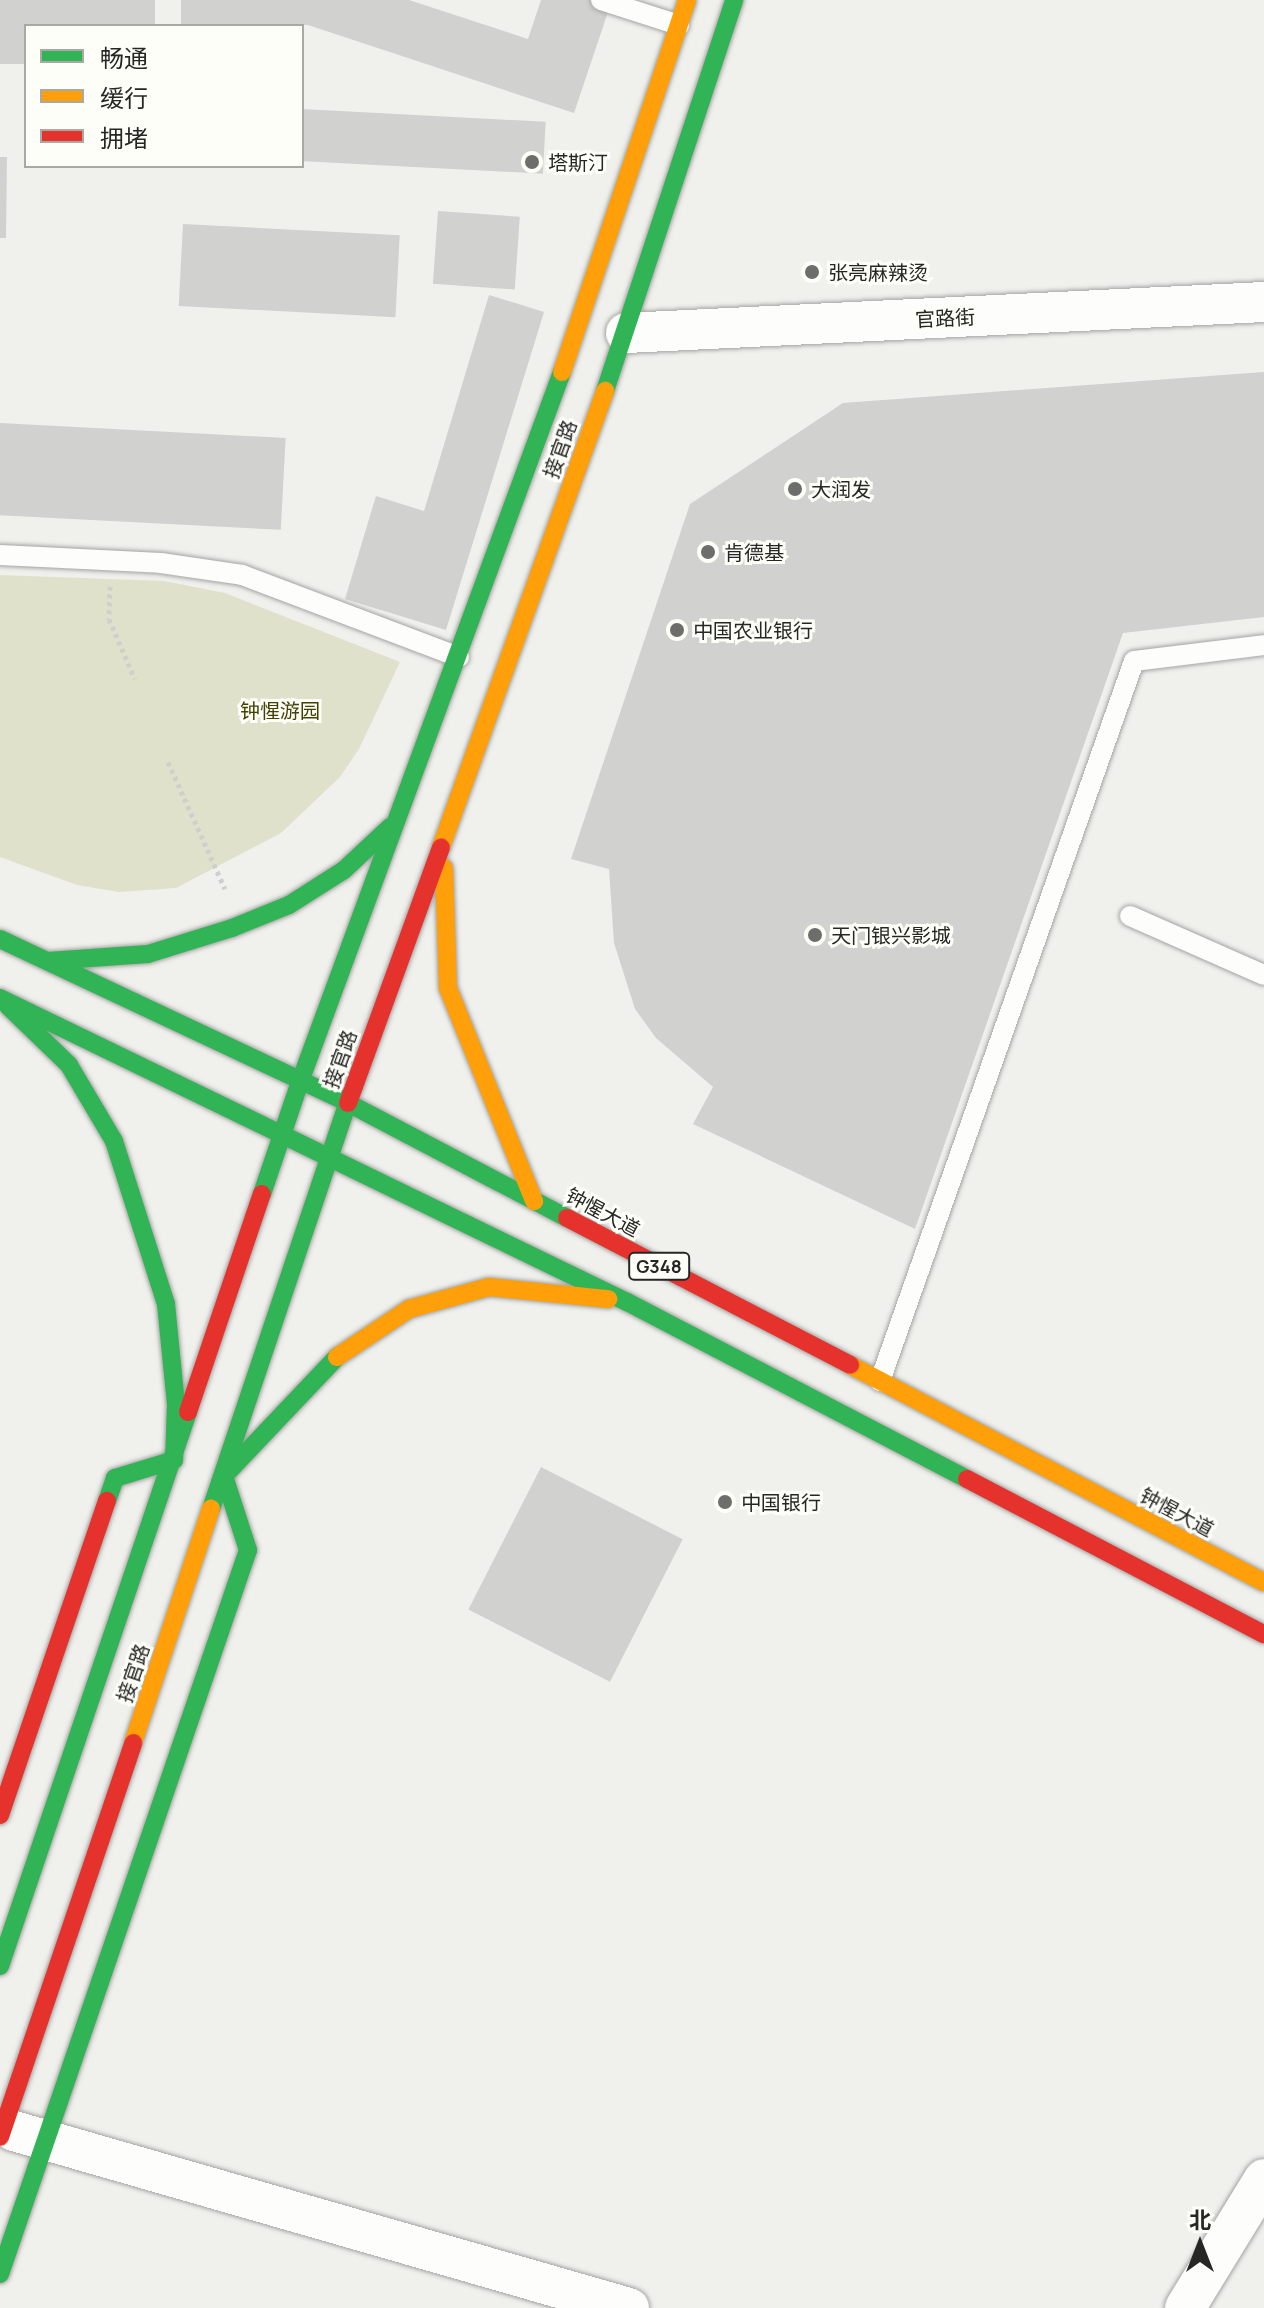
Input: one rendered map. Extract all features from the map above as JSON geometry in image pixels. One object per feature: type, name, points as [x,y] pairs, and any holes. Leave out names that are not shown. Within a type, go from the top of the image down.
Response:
[{"type":"main road","name":"接官路","points":[[0,1966],[174,1460],[282,1132],[568,355],[687,0]]},
{"type":"main road","name":"接官路","points":[[1,2131],[348,1103],[626,333],[734,0]]},
{"type":"main road","points":[[0,925],[48,961],[148,954],[289,905],[344,870],[398,820]]},
{"type":"main road","points":[[444,837],[448,988],[534,1201]]},
{"type":"main road","name":"钟惺大道","points":[[0,939],[301,1079],[1264,1582]]},
{"type":"main road","points":[[0,999],[69,1065],[114,1141],[166,1304],[176,1404],[174,1460],[115,1478],[0,1815]]},
{"type":"main road","name":"G348","points":[[0,999],[331,1155],[627,1302],[1264,1634]]},
{"type":"main road","points":[[0,2274],[248,1550],[224,1476],[322,1367],[409,1309],[489,1287],[550,1289],[627,1302]]},
{"type":"main road","points":[[880,1381],[954,1398]]},
{"type":"main road","points":[[861,1424],[930,1484]]},
{"type":"street","name":"官路街","points":[[626,333],[1264,302]]},
{"type":"street","points":[[1,2131],[45,2140],[629,2308]]},
{"type":"street","points":[[1185,2308],[1264,2179]]},
{"type":"lane","points":[[601,0],[679,25]]},
{"type":"lane","points":[[0,555],[111,559],[242,575],[459,657]]},
{"type":"lane","points":[[880,1381],[1134,661],[1264,645]]},
{"type":"lane","points":[[1130,916],[1264,975]]},
{"type":"path","points":[[111,559],[109,619],[135,679]]},
{"type":"path","points":[[168,762],[240,924]]},
{"type":"green space","name":"钟惺游园","points":[[0,575],[164,581],[225,593],[400,662],[359,749],[340,777],[281,833],[176,888],[119,892],[77,885],[0,857]]},
{"type":"building","points":[[0,0],[155,0],[155,24],[24,24],[24,64],[0,64]]},
{"type":"building","points":[[181,0],[409,0],[528,39],[541,0],[612,0],[574,113],[304,24],[181,24]]},
{"type":"building","points":[[304,109],[546,122],[543,174],[304,161]]},
{"type":"building","points":[[0,157],[7,157],[6,238],[0,238]]},
{"type":"building","points":[[438,211],[520,217],[515,290],[433,284]]},
{"type":"building","points":[[183,224],[400,235],[395,317],[179,306]]},
{"type":"building","points":[[489,295],[544,312],[446,630],[345,599],[376,496],[424,511]]},
{"type":"building","points":[[1264,372],[1264,617],[1123,633],[915,1229],[693,1124],[713,1087],[656,1038],[635,1009],[614,943],[609,869],[571,859],[690,504],[843,403]]},
{"type":"building","points":[[0,423],[286,438],[281,530],[0,515]]},
{"type":"building","points":[[541,1467],[683,1539],[610,1682],[468,1610]]},
{"type":"traffic: fast","points":[[605,391],[734,0]]},
{"type":"traffic: fast","points":[[301,1079],[562,372]]},
{"type":"traffic: fast","points":[[48,961],[148,954],[232,928],[289,905],[344,870],[390,827]]},
{"type":"traffic: fast","points":[[0,939],[348,1103],[567,1218]]},
{"type":"traffic: fast","points":[[0,998],[627,1302],[967,1479]]},
{"type":"traffic: fast","points":[[8,1006],[69,1065],[114,1141],[166,1304],[176,1404],[174,1460],[115,1478],[107,1501]]},
{"type":"traffic: fast","points":[[262,1194],[301,1079]]},
{"type":"traffic: fast","points":[[211,1509],[348,1103]]},
{"type":"traffic: fast","points":[[0,2274],[248,1550],[224,1476],[337,1357]]},
{"type":"traffic: fast","points":[[0,1966],[188,1412]]},
{"type":"traffic: slow","points":[[562,372],[687,0]]},
{"type":"traffic: slow","points":[[441,847],[605,391]]},
{"type":"traffic: slow","points":[[444,868],[448,988],[534,1201]]},
{"type":"traffic: slow","points":[[337,1357],[409,1309],[489,1287],[608,1299]]},
{"type":"traffic: slow","points":[[850,1365],[1264,1582]]},
{"type":"traffic: slow","points":[[133,1743],[211,1509]]},
{"type":"traffic: jam","points":[[348,1103],[441,847]]},
{"type":"traffic: jam","points":[[188,1412],[262,1194]]},
{"type":"traffic: jam","points":[[567,1218],[850,1365]]},
{"type":"traffic: jam","points":[[967,1479],[1264,1634]]},
{"type":"traffic: jam","points":[[0,1815],[107,1501]]},
{"type":"traffic: jam","points":[[0,2137],[133,1743]]},
{"type":"place","name":"塔斯汀","points":[[532,162]]},
{"type":"place","name":"张亮麻辣烫","points":[[812,272]]},
{"type":"place","name":"大润发","points":[[795,489]]},
{"type":"place","name":"肯德基","points":[[708,552]]},
{"type":"place","name":"中国农业银行","points":[[677,630]]},
{"type":"place","name":"天门银兴影城","points":[[815,935]]},
{"type":"place","name":"中国银行","points":[[725,1502]]}]
